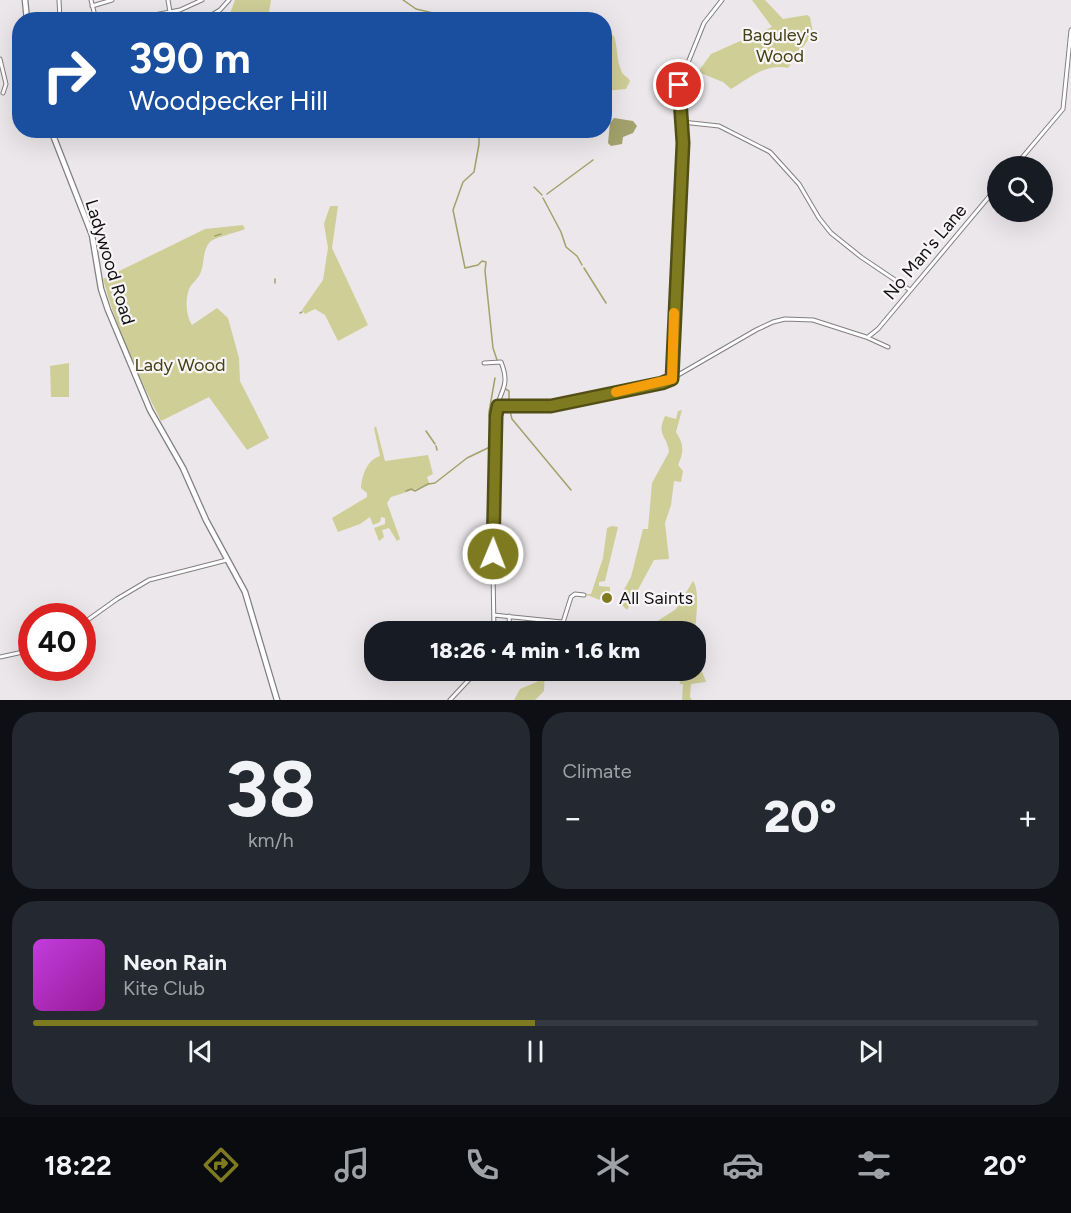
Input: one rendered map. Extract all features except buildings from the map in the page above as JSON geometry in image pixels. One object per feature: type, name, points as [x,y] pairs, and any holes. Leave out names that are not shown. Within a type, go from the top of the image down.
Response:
[{"type":"main road","name":"Ladywood Road","points":[[54,138],[92,235],[103,296],[131,368],[249,604],[277,700]]},
{"type":"street","points":[[91,0],[94,12]]},
{"type":"street","points":[[92,6],[112,0]]},
{"type":"street","points":[[168,0],[170,12],[202,0]]},
{"type":"street","points":[[219,12],[229,0]]},
{"type":"street","points":[[672,379],[682,122],[679,85],[704,22],[722,0]]},
{"type":"street","points":[[1023,156],[1063,109],[1071,30]]},
{"type":"street","points":[[0,59],[6,85],[4,93]]},
{"type":"street","points":[[682,122],[719,126],[770,152],[798,183],[831,232],[861,257],[910,290]]},
{"type":"street","name":"No Man's Lane","points":[[872,335],[987,199]]},
{"type":"street","points":[[497,407],[503,404],[551,406],[662,383],[756,330],[780,320],[808,319],[866,337],[888,347]]},
{"type":"street","points":[[866,337],[872,335],[874,341]]},
{"type":"street","points":[[484,363],[501,362],[506,373],[506,384],[497,407],[494,621]]},
{"type":"street","points":[[96,614],[149,580],[228,560]]},
{"type":"street","points":[[562,621],[573,595],[584,595]]},
{"type":"street","points":[[494,615],[546,621]]},
{"type":"street","points":[[510,616],[510,621]]},
{"type":"street","points":[[0,657],[18,653]]},
{"type":"street","points":[[450,700],[468,681]]},
{"type":"green space","points":[[235,0],[271,0],[269,12],[231,12]]},
{"type":"green space","name":"Baguley's Wood","points":[[752,0],[765,0],[783,19],[807,15],[810,17],[813,33],[788,68],[765,70],[731,89],[723,82],[698,72],[711,54],[772,27]]},
{"type":"green space","points":[[612,35],[616,44],[619,66],[630,81],[626,89],[612,90]]},
{"type":"green space","points":[[330,206],[338,206],[332,248],[368,325],[338,341],[325,315],[315,309],[305,314],[302,310],[323,280],[328,248],[324,224]]},
{"type":"green space","name":"Lady Wood","points":[[243,225],[245,229],[216,238],[207,245],[202,270],[189,289],[187,313],[192,325],[217,308],[228,318],[239,358],[240,381],[269,438],[247,450],[209,397],[161,421],[128,351],[103,279],[205,229]]},
{"type":"green space","points":[[69,363],[69,397],[51,397],[50,366]]},
{"type":"green space","points":[[682,410],[676,432],[681,440],[682,448],[678,465],[683,471],[681,482],[674,481],[671,505],[665,523],[669,559],[654,560],[627,610],[622,605],[626,601],[621,595],[631,577],[643,529],[648,529],[652,483],[669,452],[662,432],[663,423],[665,416],[676,419],[678,411]]},
{"type":"green space","points":[[376,426],[385,461],[428,455],[433,474],[427,477],[429,483],[435,483],[391,497],[387,503],[400,539],[397,541],[389,528],[382,530],[384,537],[379,541],[374,528],[385,524],[385,518],[381,517],[380,522],[373,525],[370,517],[360,524],[338,532],[332,518],[367,497],[367,493],[361,488],[364,473],[369,464],[380,456],[374,428]]},
{"type":"green space","points":[[618,527],[605,581],[599,582],[599,586],[610,587],[610,600],[606,602],[584,594],[591,594],[603,558],[607,528]]},
{"type":"green space","points":[[492,542],[492,573],[485,573],[484,577],[481,577],[481,544]]},
{"type":"green space","points":[[693,581],[697,598],[696,621],[658,621],[676,609]]},
{"type":"green space","points":[[544,681],[544,691],[535,700],[514,700],[520,689]]},
{"type":"green space","points":[[680,681],[706,682],[691,684],[690,697],[692,700],[682,700],[683,684],[680,684]]},
{"type":"shaded area","points":[[614,118],[633,121],[637,126],[633,133],[623,137],[622,144],[611,146],[608,143],[608,138],[612,138]]},
{"type":"waterway","points":[[403,0],[416,9],[429,12]]},
{"type":"waterway","points":[[479,138],[474,172],[463,182],[453,210],[465,268],[478,265],[482,261],[486,262],[493,348],[497,360]]},
{"type":"waterway","points":[[547,194],[593,160]]},
{"type":"waterway","points":[[534,187],[542,195]]},
{"type":"waterway","points":[[543,198],[561,232],[566,247],[577,256],[582,265]]},
{"type":"waterway","points":[[215,236],[221,234]]},
{"type":"waterway","points":[[584,268],[606,303]]},
{"type":"waterway","points":[[492,442],[489,412],[495,378]]},
{"type":"waterway","points":[[504,388],[509,391],[509,402]]},
{"type":"waterway","points":[[509,407],[512,419],[571,490]]},
{"type":"waterway","points":[[426,431],[435,444]]},
{"type":"waterway","points":[[436,446],[437,450]]},
{"type":"waterway","points":[[406,491],[411,489],[415,491],[435,483],[467,458],[492,446]]},
{"type":"slow traffic","points":[[616,392],[672,379],[674,313]]},
{"type":"place","name":"All Saints","points":[[607,598]]},
{"type":"route","points":[[493,554],[498,406],[503,404],[551,406],[672,379],[683,143],[679,85]]}]
